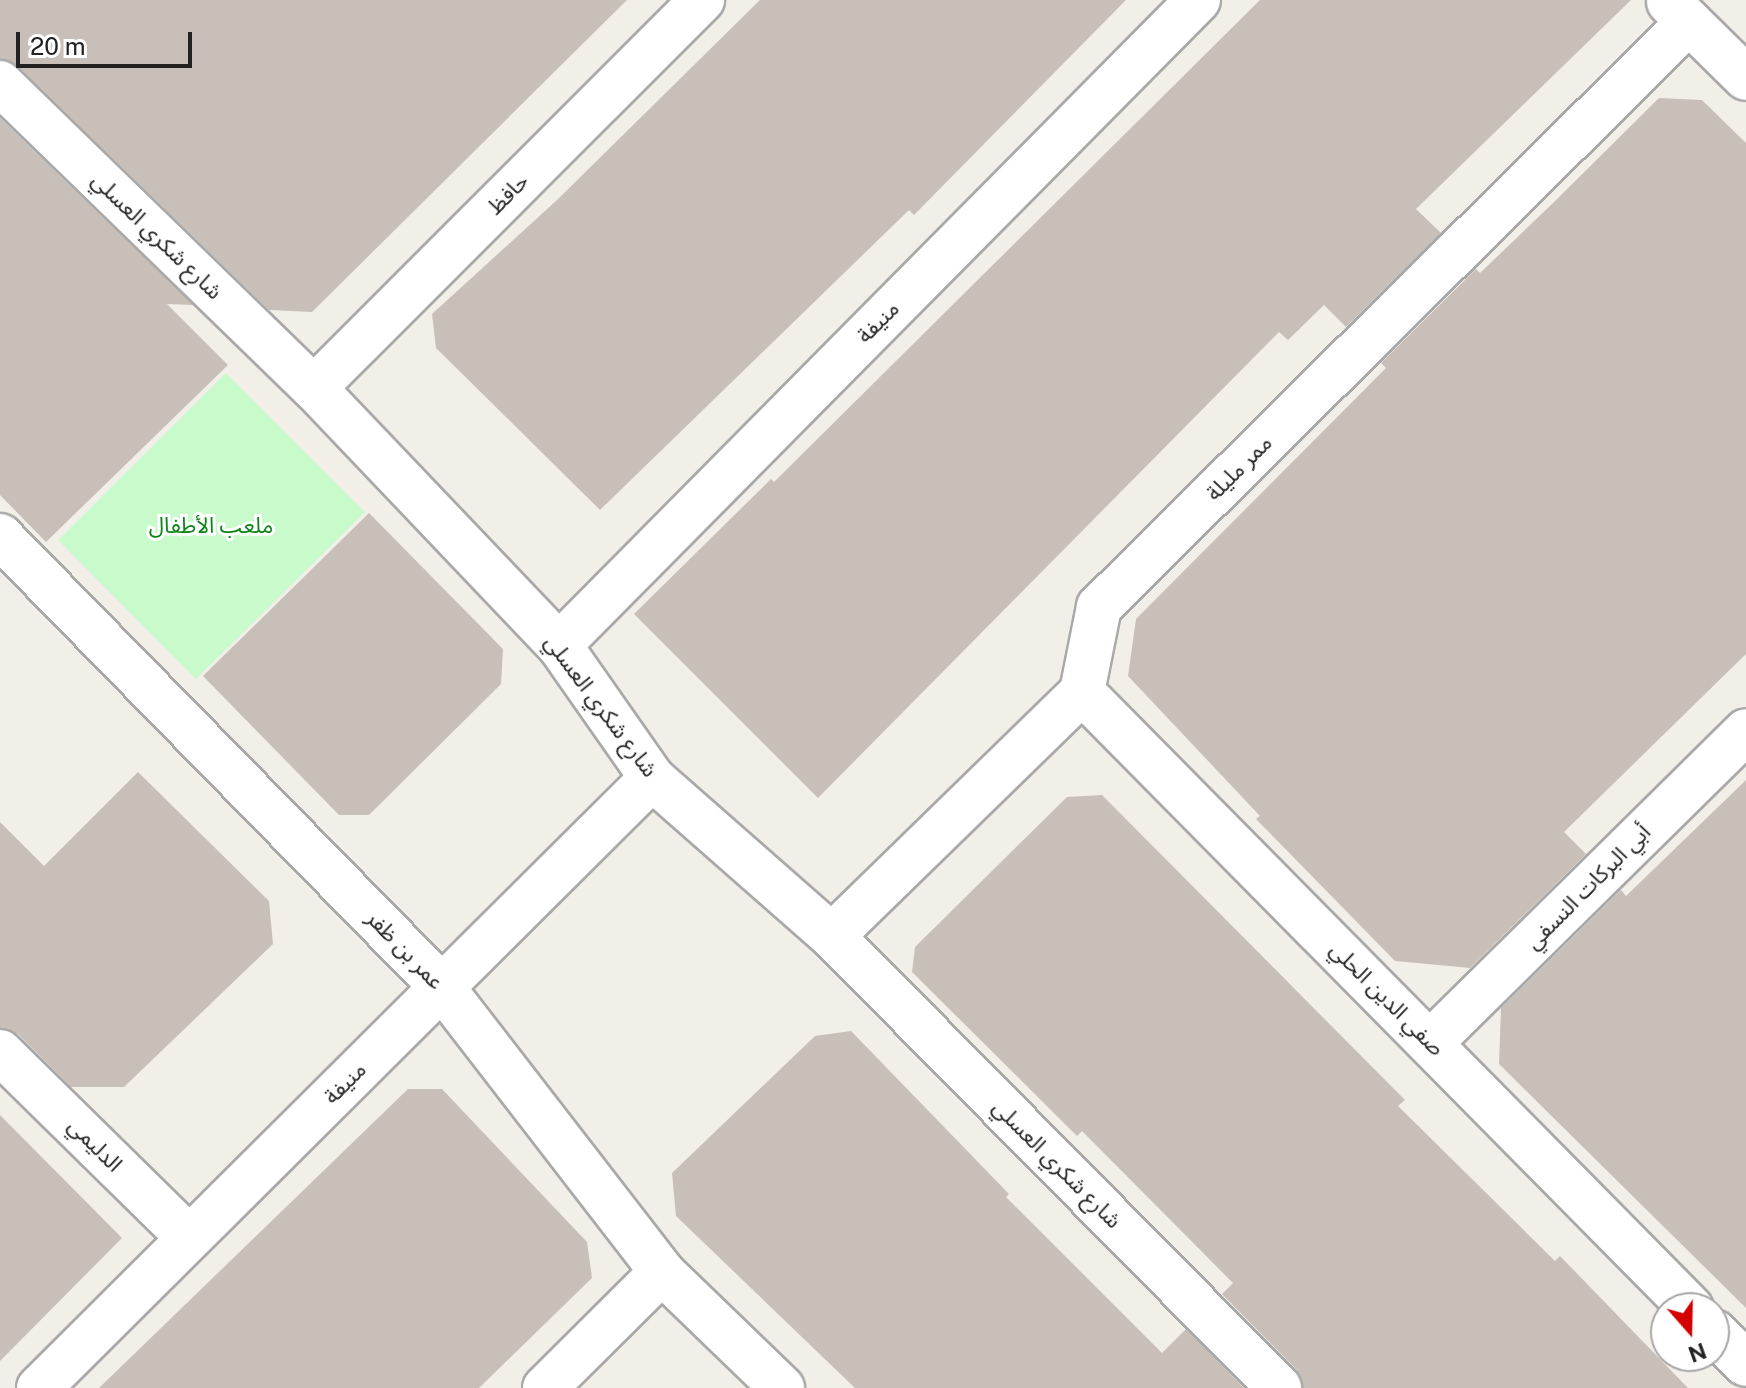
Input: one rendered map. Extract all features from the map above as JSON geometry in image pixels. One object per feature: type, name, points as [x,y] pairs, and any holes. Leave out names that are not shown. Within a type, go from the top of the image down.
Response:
[{"type":"street","name":"حافظ","points":[[314,388],[702,0]]},
{"type":"street","name":"منيفة","points":[[559,645],[1198,0]]},
{"type":"street","points":[[1678,11],[1746,78]]},
{"type":"street","name":"ممر مليلة","points":[[1082,692],[1099,607],[1678,11]]},
{"type":"street","name":"شارع شكري العسلي","points":[[0,83],[314,388],[559,645],[652,778],[832,936],[1279,1388]]},
{"type":"street","name":"عمر بن ظفر","points":[[0,536],[442,987],[662,1272],[782,1388]]},
{"type":"street","points":[[832,936],[1082,692]]},
{"type":"street","name":"صفي الدين الحلي","points":[[1082,692],[1675,1292]]},
{"type":"street","name":"أبي البركات النسفي","points":[[1430,1043],[1746,731]]},
{"type":"street","name":"منيفة","points":[[39,1388],[652,778]]},
{"type":"street","name":"الدليمي","points":[[0,1052],[189,1238]]},
{"type":"street","points":[[545,1388],[662,1272]]},
{"type":"street","points":[[1730,1348],[1746,1364]]},
{"type":"green space","name":"ملعب الأطفال","points":[[226,373],[365,512],[196,679],[58,540]]},
{"type":"building","points":[[0,0],[627,0],[312,312],[269,310],[17,65],[0,59]]},
{"type":"building","points":[[760,0],[1126,0],[914,215],[909,210],[600,510],[436,348],[432,314],[557,200]]},
{"type":"building","points":[[1260,0],[1631,0],[1416,209],[1441,233],[1346,327],[1324,305],[1288,340],[1279,332],[818,798],[634,614],[771,479],[774,482]]},
{"type":"building","points":[[1659,98],[1702,100],[1746,143],[1746,654],[1564,832],[1586,854],[1470,968],[1395,961],[1256,819],[1260,816],[1128,676],[1136,619],[1386,368],[1381,363],[1476,269],[1480,273]]},
{"type":"building","points":[[0,118],[193,305],[167,304],[228,365],[46,542],[0,495]]},
{"type":"building","points":[[369,513],[503,649],[501,684],[369,815],[339,815],[203,676]]},
{"type":"building","points":[[138,772],[269,901],[273,944],[124,1087],[71,1087],[18,1034],[0,1028],[0,822],[44,866]]},
{"type":"building","points":[[1746,780],[1746,1308],[1499,1064],[1501,1008],[1621,890],[1626,896]]},
{"type":"building","points":[[1102,795],[1405,1100],[1398,1106],[1555,1261],[1560,1256],[1650,1349],[1650,1372],[1672,1372],[1688,1388],[1303,1388],[1297,1370],[1222,1294],[1233,1283],[1082,1131],[1077,1136],[912,972],[915,947],[1067,797]]},
{"type":"building","points":[[851,1031],[1009,1194],[1006,1197],[1162,1353],[1186,1329],[1244,1388],[855,1388],[676,1216],[672,1173],[815,1036]]},
{"type":"building","points":[[408,1089],[442,1089],[587,1242],[592,1278],[479,1388],[99,1388]]},
{"type":"building","points":[[0,1115],[122,1238],[0,1361]]}]
